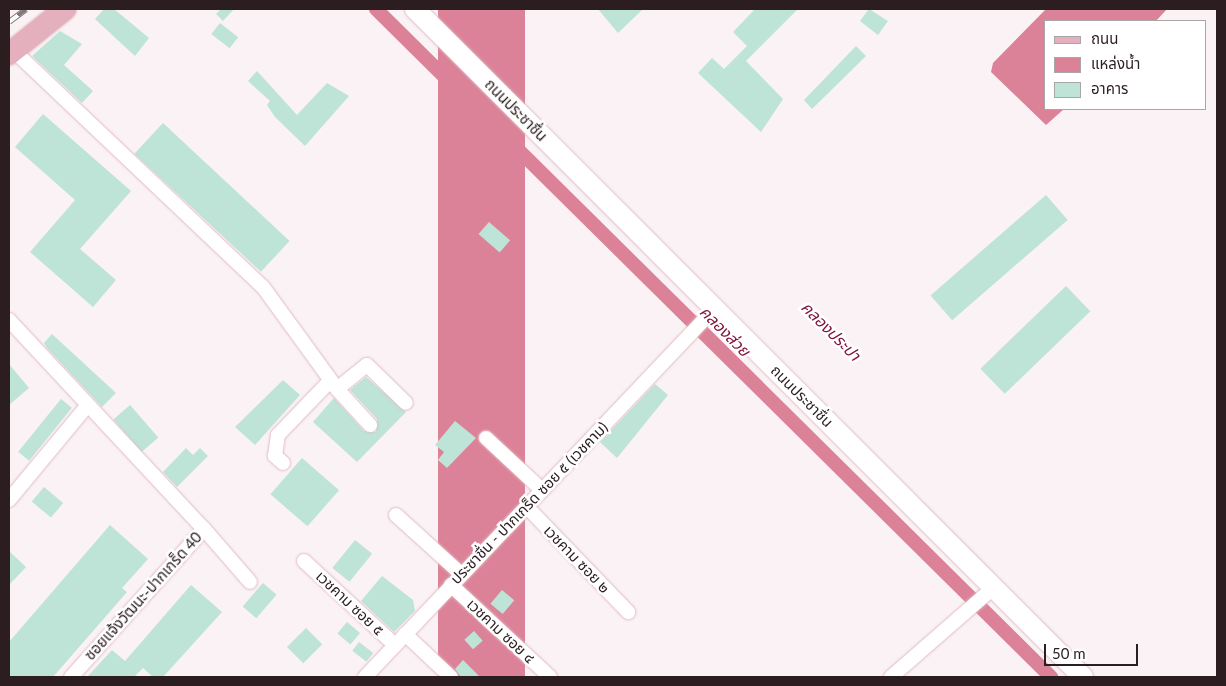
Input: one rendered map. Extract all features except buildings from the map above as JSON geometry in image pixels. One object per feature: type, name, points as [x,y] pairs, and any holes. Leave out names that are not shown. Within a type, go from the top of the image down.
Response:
[{"type":"main road","points":[[12,46],[44,9]]},
{"type":"main road","points":[[12,46],[65,9]]},
{"type":"main road","name":"ถนนประชาชื่น","points":[[415,9],[712,312],[991,590],[1083,677]]},
{"type":"street","points":[[12,46],[263,287],[334,385],[370,425]]},
{"type":"street","name":"ประชาชื่น - ปากเกร็ด ซอย ๕ (เวชคาม)","points":[[365,677],[712,312]]},
{"type":"street","name":"ซอยแจ้งวัฒนะ-ปากเกร็ด 40","points":[[9,320],[87,406],[204,528],[71,677]]},
{"type":"street","points":[[283,463],[275,456],[278,435],[334,385],[367,365],[406,403]]},
{"type":"street","points":[[9,500],[87,406]]},
{"type":"street","points":[[486,438],[542,490]]},
{"type":"street","name":"เวชคาม ซอย ๒","points":[[527,507],[628,612]]},
{"type":"street","points":[[396,514],[461,574]]},
{"type":"street","points":[[204,528],[250,582]]},
{"type":"street","name":"เวชคาม ซอย ๕","points":[[304,561],[395,645]]},
{"type":"street","name":"เวชคาม ซอย ๔","points":[[451,585],[550,677]]},
{"type":"street","points":[[897,675],[965,610],[991,590]]},
{"type":"street","points":[[405,634],[451,677]]},
{"type":"water","points":[[438,9],[525,9],[525,677],[438,677]]},
{"type":"water","points":[[1046,9],[1167,9],[1157,20],[1044,20],[1044,110],[1063,110],[1046,125],[991,72],[993,63]]},
{"type":"waterway","name":"คลองส่วย","points":[[376,9],[1051,677]]},
{"type":"railway","points":[[9,22],[26,9]]},
{"type":"water label","name":"คลองประปา","points":[[831,331]]}]
